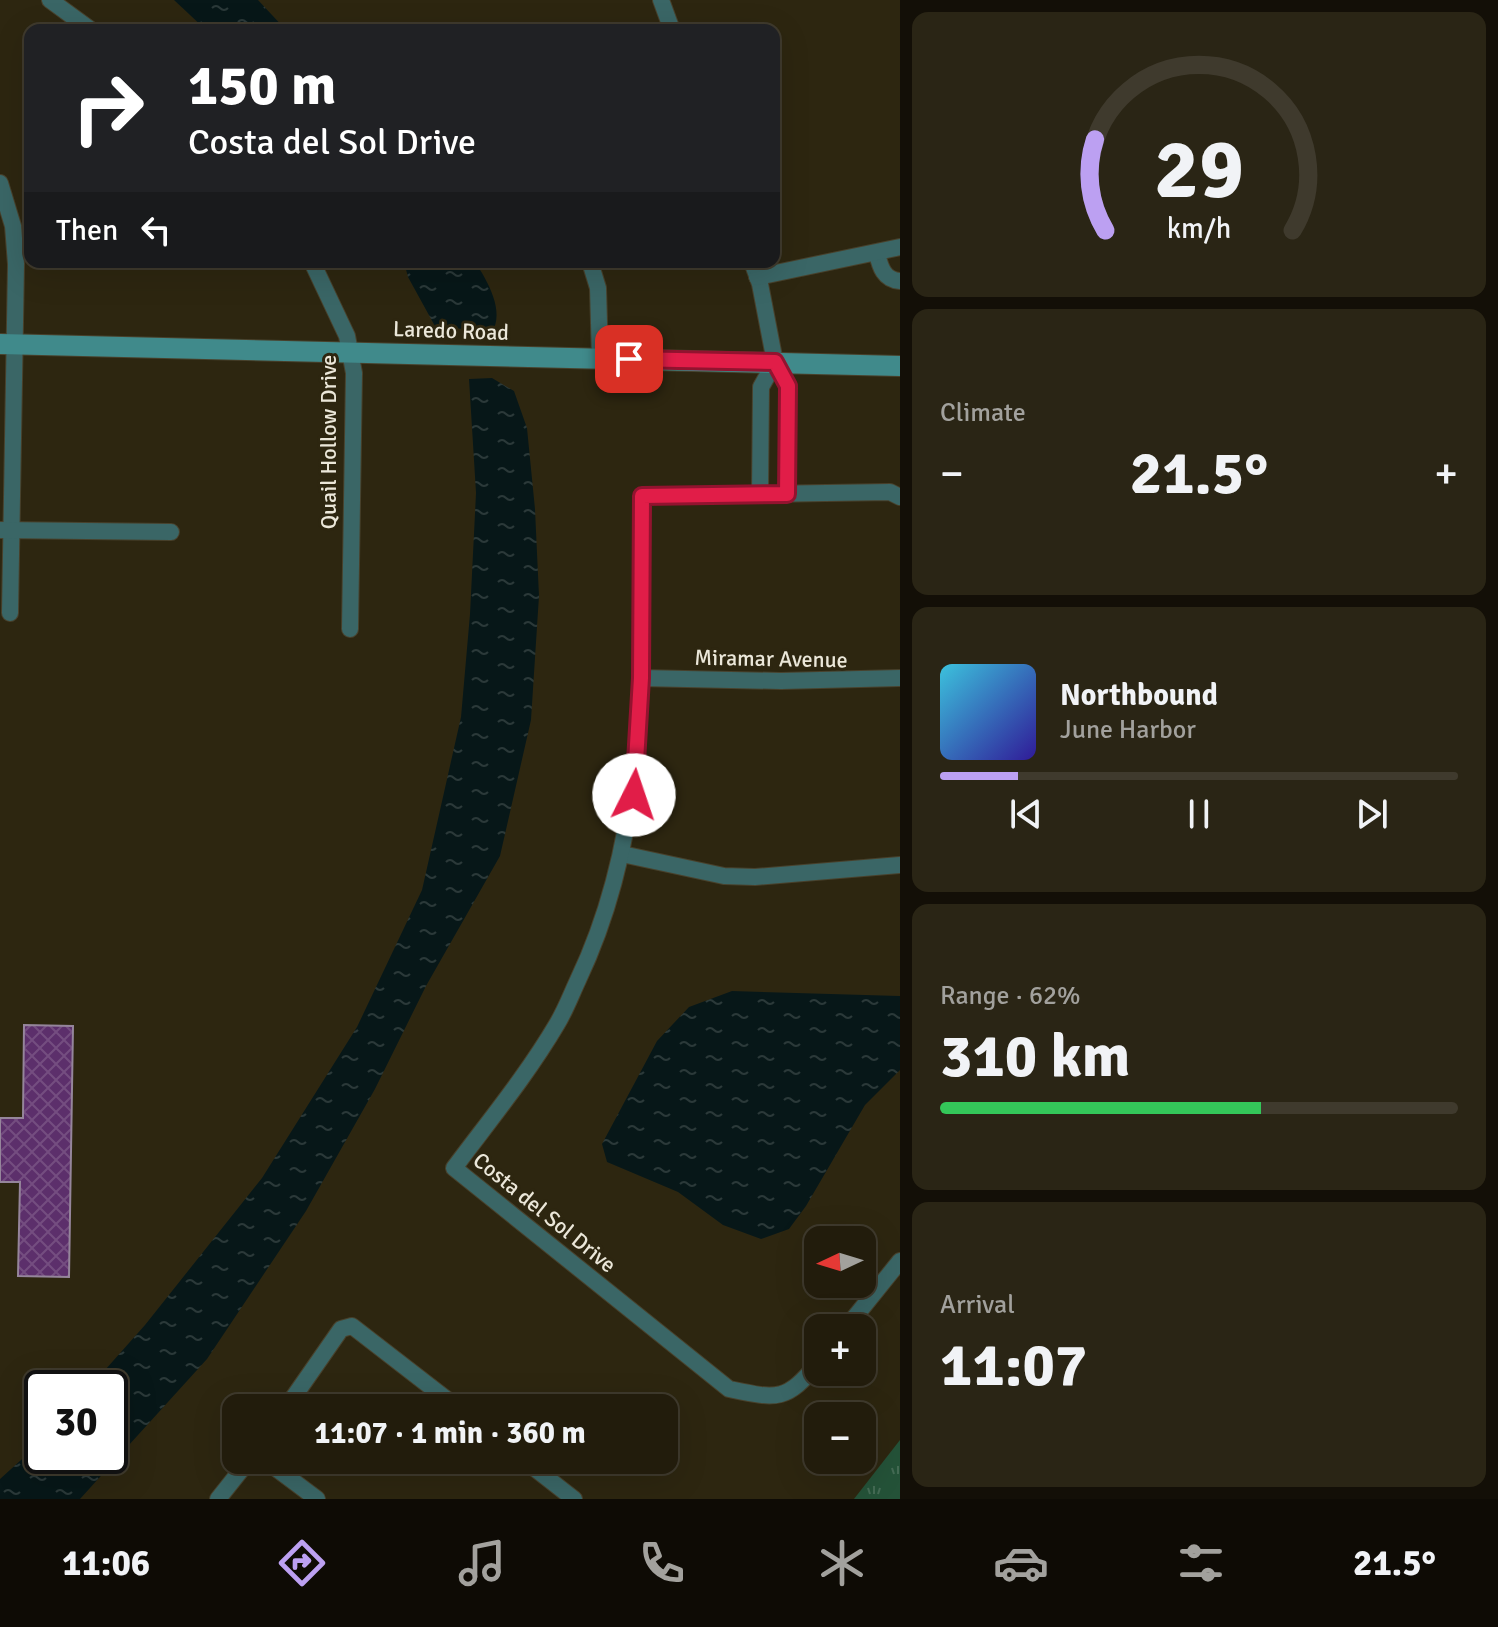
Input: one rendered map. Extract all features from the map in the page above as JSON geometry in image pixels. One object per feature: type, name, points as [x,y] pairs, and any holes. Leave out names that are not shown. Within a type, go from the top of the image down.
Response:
[{"type":"street","points":[[50,0],[83,24]]},
{"type":"street","points":[[661,0],[670,24]]},
{"type":"street","points":[[0,183],[13,226],[16,264],[8,344],[6,530],[10,613]]},
{"type":"street","points":[[780,266],[900,247]]},
{"type":"street","points":[[877,253],[884,273],[900,281]]},
{"type":"street","name":"Quail Hollow Drive","points":[[315,268],[352,351],[350,629]]},
{"type":"street","points":[[592,268],[598,288],[600,358]]},
{"type":"street","points":[[754,270],[775,362],[788,386],[787,494]]},
{"type":"street","name":"Laredo Road","points":[[8,344],[900,366]]},
{"type":"street","points":[[760,494],[761,387],[775,362]]},
{"type":"street","name":"Costa del Sol Drive","points":[[804,1379],[792,1392],[764,1397],[729,1389],[454,1168],[558,1023],[595,946],[622,854],[634,795],[641,678],[642,496],[890,492],[900,497]]},
{"type":"street","points":[[6,530],[171,532]]},
{"type":"street","name":"Miramar Avenue","points":[[641,678],[794,681],[900,678]]},
{"type":"street","points":[[622,854],[724,876],[755,877],[900,865]]},
{"type":"street","points":[[857,1314],[900,1261]]},
{"type":"street","points":[[296,1394],[341,1329],[347,1326],[365,1335],[440,1394]]},
{"type":"street","points":[[218,1499],[238,1474]]},
{"type":"street","points":[[284,1474],[317,1499]]},
{"type":"street","points":[[542,1474],[574,1499]]},
{"type":"green space","points":[[900,1440],[900,1499],[854,1499]]},
{"type":"water","points":[[174,0],[258,0],[280,24],[200,24]]},
{"type":"water","points":[[406,268],[479,268],[490,287],[496,306],[496,324],[492,332],[436,328]]},
{"type":"water","points":[[492,378],[514,391],[527,428],[535,509],[539,596],[531,720],[500,856],[426,986],[375,1089],[306,1211],[207,1359],[128,1446],[128,1370],[105,1370],[145,1325],[262,1178],[357,1027],[422,890],[461,717],[476,493],[469,379]]},
{"type":"water","points":[[732,991],[900,996],[900,1070],[865,1105],[806,1206],[789,1229],[761,1239],[723,1225],[678,1192],[607,1162],[602,1144],[657,1041],[689,1007]]},
{"type":"water","points":[[24,1457],[24,1474],[103,1474],[80,1499],[0,1499],[0,1479]]},
{"type":"building","points":[[24,1025],[73,1026],[69,1277],[18,1276],[20,1182],[0,1182],[0,1118],[23,1118]]},
{"type":"route","points":[[629,359],[775,362],[788,386],[787,494],[642,496],[641,678],[634,795]]}]
